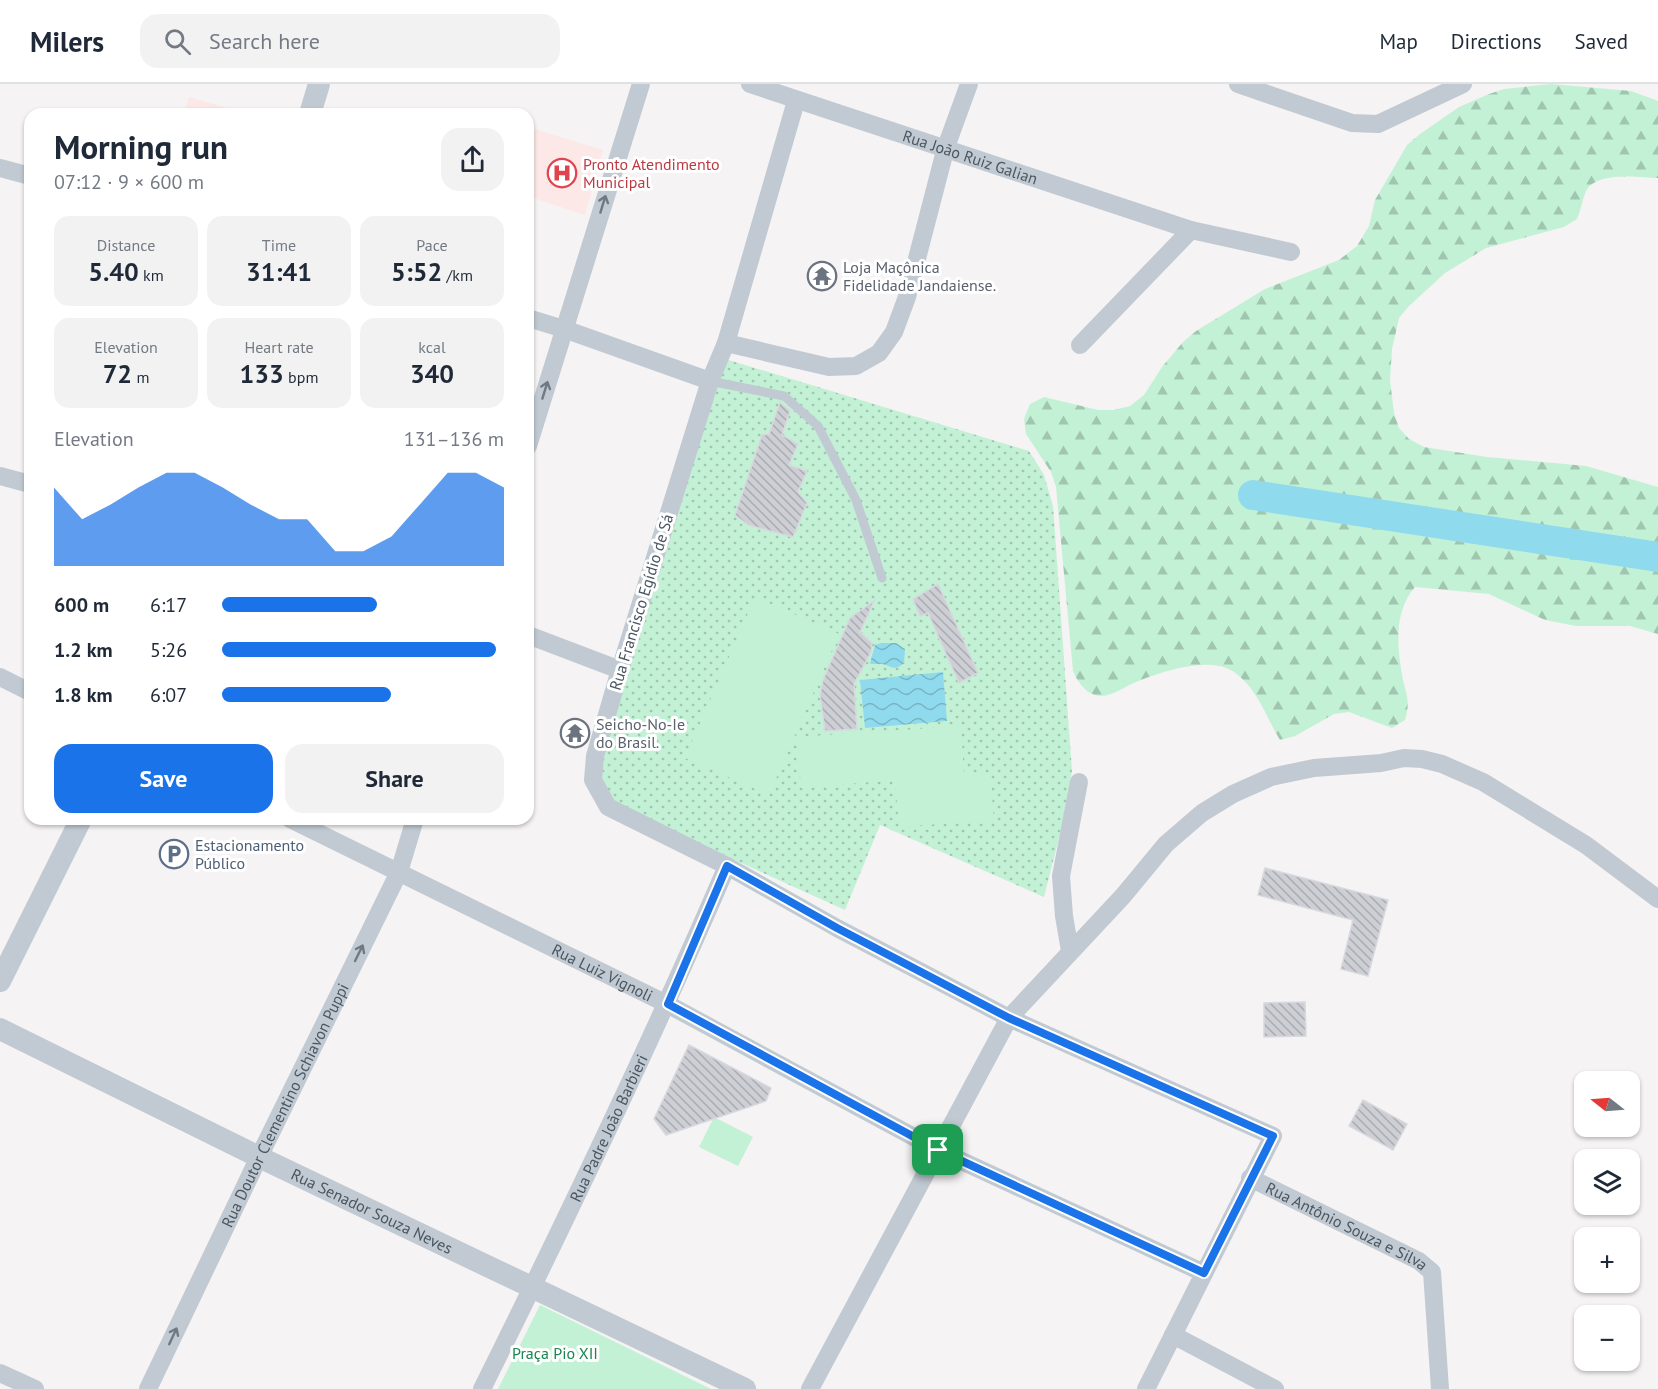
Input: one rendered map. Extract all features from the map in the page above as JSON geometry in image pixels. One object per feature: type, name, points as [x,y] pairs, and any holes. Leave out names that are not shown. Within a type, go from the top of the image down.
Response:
[{"type":"street","points":[[312,108],[319,84]]},
{"type":"street","points":[[534,426],[641,84]]},
{"type":"street","name":"Rua João Ruiz Galian","points":[[750,84],[1191,230],[1291,252]]},
{"type":"street","points":[[726,343],[829,367],[856,366],[879,353],[894,332],[908,297],[946,147],[969,84]]},
{"type":"street","points":[[1238,84],[1352,123],[1378,124],[1463,84]]},
{"type":"street","name":"Rua Francisco Egídio de Sá","points":[[796,101],[726,343],[710,381],[620,670],[595,756],[594,780],[608,807],[727,866],[837,928],[1009,1018],[1273,1136],[1250,1178]]},
{"type":"street","points":[[0,168],[24,174]]},
{"type":"street","points":[[1080,345],[1191,230]]},
{"type":"street","points":[[534,320],[710,381]]},
{"type":"street","points":[[0,476],[24,482]]},
{"type":"street","points":[[534,637],[620,670]]},
{"type":"street","points":[[0,677],[24,689]]},
{"type":"street","points":[[810,1389],[1009,1018],[1123,896],[1166,844],[1202,813],[1233,794],[1271,777],[1304,770],[1404,758],[1422,759],[1442,764],[1483,782],[1586,845],[1658,899]]},
{"type":"street","points":[[1070,951],[1061,876],[1079,782]]},
{"type":"street","points":[[0,981],[78,825]]},
{"type":"street","name":"Rua Luiz Vignoli","points":[[302,825],[668,1004],[938,1150],[1204,1273]]},
{"type":"street","name":"Rua Doutor Clementino Schiavon Puppi","points":[[148,1389],[399,872],[413,825]]},
{"type":"street","name":"Rua Padre João Barbieri","points":[[482,1389],[668,1004],[727,866]]},
{"type":"street","name":"Rua Senador Souza Neves","points":[[0,1029],[259,1157],[745,1389]]},
{"type":"street","points":[[1146,1389],[1250,1178]]},
{"type":"street","name":"Rua Antônio Souza e Silva","points":[[1250,1178],[1419,1261],[1432,1272],[1440,1389]]},
{"type":"street","points":[[1173,1335],[1275,1389]]},
{"type":"street","points":[[0,1373],[35,1389]]},
{"type":"lane","points":[[710,381],[784,396],[818,426],[856,500],[882,578]]},
{"type":"shaded area","points":[[189,97],[227,108],[186,108]]},
{"type":"shaded area","name":"Pronto Atendimento Municipal","points":[[534,129],[603,150],[585,215],[534,198]]},
{"type":"green space","points":[[1551,84],[1631,91],[1658,101],[1658,178],[1630,176],[1599,180],[1586,191],[1577,219],[1564,227],[1486,248],[1445,273],[1399,318],[1392,349],[1390,380],[1394,413],[1399,428],[1409,439],[1424,447],[1487,457],[1586,466],[1658,487],[1658,634],[1630,626],[1576,626],[1545,620],[1489,594],[1415,587],[1403,607],[1398,640],[1400,664],[1408,702],[1407,713],[1405,720],[1392,728],[1349,712],[1334,714],[1295,736],[1280,740],[1261,704],[1242,679],[1224,667],[1212,665],[1172,670],[1146,678],[1104,696],[1087,691],[1073,671],[1056,487],[1051,472],[1026,434],[1024,419],[1030,404],[1044,397],[1098,410],[1114,410],[1130,406],[1144,395],[1162,367],[1183,342],[1196,331],[1265,289],[1339,260],[1357,246],[1369,226],[1375,200],[1407,145],[1420,134],[1459,107],[1489,94],[1504,89]]},
{"type":"green space","points":[[722,358],[1029,451],[1044,475],[1053,506],[1072,771],[1065,814],[1044,897],[880,825],[845,910],[615,806],[600,778],[601,753]]},
{"type":"green space","points":[[755,597],[839,634],[769,795],[685,758]]},
{"type":"green space","points":[[961,726],[964,775],[990,774],[994,820],[899,827],[895,780],[801,788],[797,737]]},
{"type":"green space","points":[[714,1117],[753,1137],[738,1166],[699,1147]]},
{"type":"green space","name":"Praça Pio XII","points":[[540,1305],[711,1389],[498,1389]]},
{"type":"water","points":[[896,643],[905,649],[904,663],[901,666],[893,668],[870,663],[875,645]]},
{"type":"water","points":[[943,672],[947,721],[865,728],[860,680]]},
{"type":"building","points":[[780,402],[790,411],[782,435],[798,444],[789,465],[807,471],[798,492],[807,503],[793,537],[748,525],[735,515],[762,435],[769,434]]},
{"type":"building","points":[[938,584],[978,673],[959,683],[928,613],[920,616],[913,599]]},
{"type":"building","points":[[874,601],[860,632],[872,643],[871,652],[854,684],[857,729],[825,731],[820,695],[823,680],[850,618]]},
{"type":"building","points":[[1265,868],[1388,900],[1368,976],[1341,969],[1353,920],[1258,895]]},
{"type":"building","points":[[1305,1002],[1306,1036],[1264,1037],[1264,1003]]},
{"type":"building","points":[[689,1045],[771,1088],[766,1101],[666,1135],[654,1119]]},
{"type":"building","points":[[1363,1100],[1407,1124],[1393,1150],[1349,1126]]},
{"type":"waterway","points":[[1253,495],[1658,557]]},
{"type":"place","name":"Pronto Atendimento Municipal","points":[[562,173]]},
{"type":"place","name":"Loja Maçônica Fidelidade Jandaiense.","points":[[822,276]]},
{"type":"place","name":"Seicho-No-Ie do Brasil.","points":[[575,733]]},
{"type":"place","name":"Estacionamento Público","points":[[174,854]]},
{"type":"route","points":[[727,866],[837,928],[1009,1018],[1273,1136],[1204,1273],[938,1150],[668,1004],[727,866]]}]
